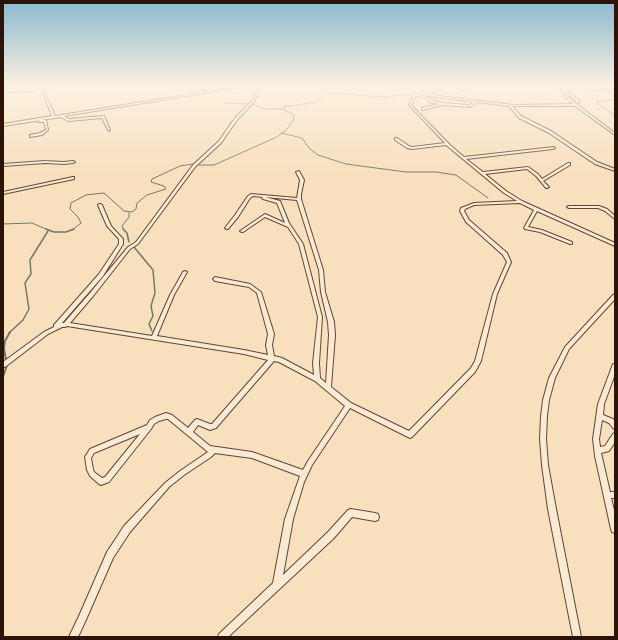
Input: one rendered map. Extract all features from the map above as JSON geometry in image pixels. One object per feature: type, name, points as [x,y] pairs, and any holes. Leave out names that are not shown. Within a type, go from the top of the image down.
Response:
[{"type":"street","points":[[4,126],[13,123],[54,117]]},
{"type":"street","points":[[63,117],[70,120],[102,117],[105,118],[109,130]]},
{"type":"street","points":[[65,325],[129,248],[137,243],[194,166],[220,142],[238,117]]},
{"type":"street","points":[[420,117],[447,144],[504,192],[536,210],[615,245]]},
{"type":"street","points":[[520,117],[550,132],[596,163],[615,170]]},
{"type":"street","points":[[592,117],[615,134]]},
{"type":"street","points":[[598,117],[615,130]]},
{"type":"street","points":[[4,126],[45,121],[47,128],[46,131],[31,136]]},
{"type":"street","points":[[396,140],[412,148],[447,144]]},
{"type":"street","points":[[464,158],[553,148]]},
{"type":"street","points":[[3,164],[73,162]]},
{"type":"street","points":[[542,180],[569,164]]},
{"type":"street","points":[[482,173],[526,168],[531,169],[547,187]]},
{"type":"street","points":[[298,172],[302,180],[299,199],[321,270],[323,292],[331,322],[332,335],[328,388]]},
{"type":"street","points":[[3,193],[73,178]]},
{"type":"street","points":[[227,228],[252,195],[299,199]]},
{"type":"street","points":[[264,198],[278,202],[289,226],[301,244],[318,310],[320,324],[316,363],[317,379]]},
{"type":"street","points":[[55,327],[65,325],[272,357],[317,379],[349,405],[410,435],[473,370],[480,354],[495,294],[508,262],[505,254],[467,221],[462,211],[468,206],[474,204],[521,202]]},
{"type":"street","points":[[3,365],[55,327],[101,276],[121,244],[121,239],[109,226],[100,205]]},
{"type":"street","points":[[569,207],[598,207],[606,210],[615,218]]},
{"type":"street","points":[[536,210],[526,228],[571,243]]},
{"type":"street","points":[[242,231],[265,215],[289,226]]},
{"type":"street","points":[[154,338],[172,294],[185,272]]},
{"type":"street","points":[[215,279],[245,284],[259,292],[271,334],[269,345],[272,357]]},
{"type":"street","points":[[577,637],[545,465],[543,439],[544,416],[546,400],[552,378],[567,348],[615,296]]},
{"type":"street","points":[[189,432],[197,422],[210,427],[214,426],[272,357]]},
{"type":"street","points":[[615,366],[601,404],[597,428],[597,451],[615,529]]},
{"type":"street","points":[[277,586],[289,519],[304,474],[349,405]]},
{"type":"street","points":[[149,427],[92,451],[88,457],[92,474],[101,482],[107,480],[149,427],[157,419],[166,416],[170,417],[209,449],[252,455],[304,474]]},
{"type":"street","points":[[599,416],[611,421],[615,426]]},
{"type":"street","points":[[597,451],[606,449],[615,436]]},
{"type":"street","points":[[73,637],[118,541],[167,485],[214,450]]},
{"type":"street","points":[[606,495],[615,495]]},
{"type":"street","points":[[222,637],[331,535],[351,513],[374,516]]},
{"type":"waterway","points":[[282,133],[287,129],[294,119],[294,117]]},
{"type":"waterway","points":[[199,165],[214,165],[277,137],[282,133]]},
{"type":"waterway","points":[[282,133],[302,138],[309,148],[318,155],[346,164],[406,172],[436,172],[456,175],[488,198]]},
{"type":"waterway","points":[[73,230],[81,223],[78,217],[70,209],[71,203],[86,195],[104,193],[124,211],[132,212],[136,209],[137,203],[147,195],[166,189],[164,186],[151,182],[152,179],[180,166],[193,164]]},
{"type":"waterway","points":[[124,230],[122,226],[129,217],[129,213]]},
{"type":"waterway","points":[[3,224],[32,223],[48,230]]},
{"type":"waterway","points":[[46,229],[54,232],[66,232],[73,230]]},
{"type":"waterway","points":[[124,230],[127,233],[129,242]]},
{"type":"waterway","points":[[10,332],[23,320],[29,309],[25,283],[31,274],[30,260],[48,231]]},
{"type":"waterway","points":[[134,247],[153,270],[155,293],[151,306],[153,316],[149,324],[152,331]]},
{"type":"waterway","points":[[6,360],[4,349],[5,341],[10,332]]},
{"type":"waterway","points":[[3,377],[7,365]]}]
